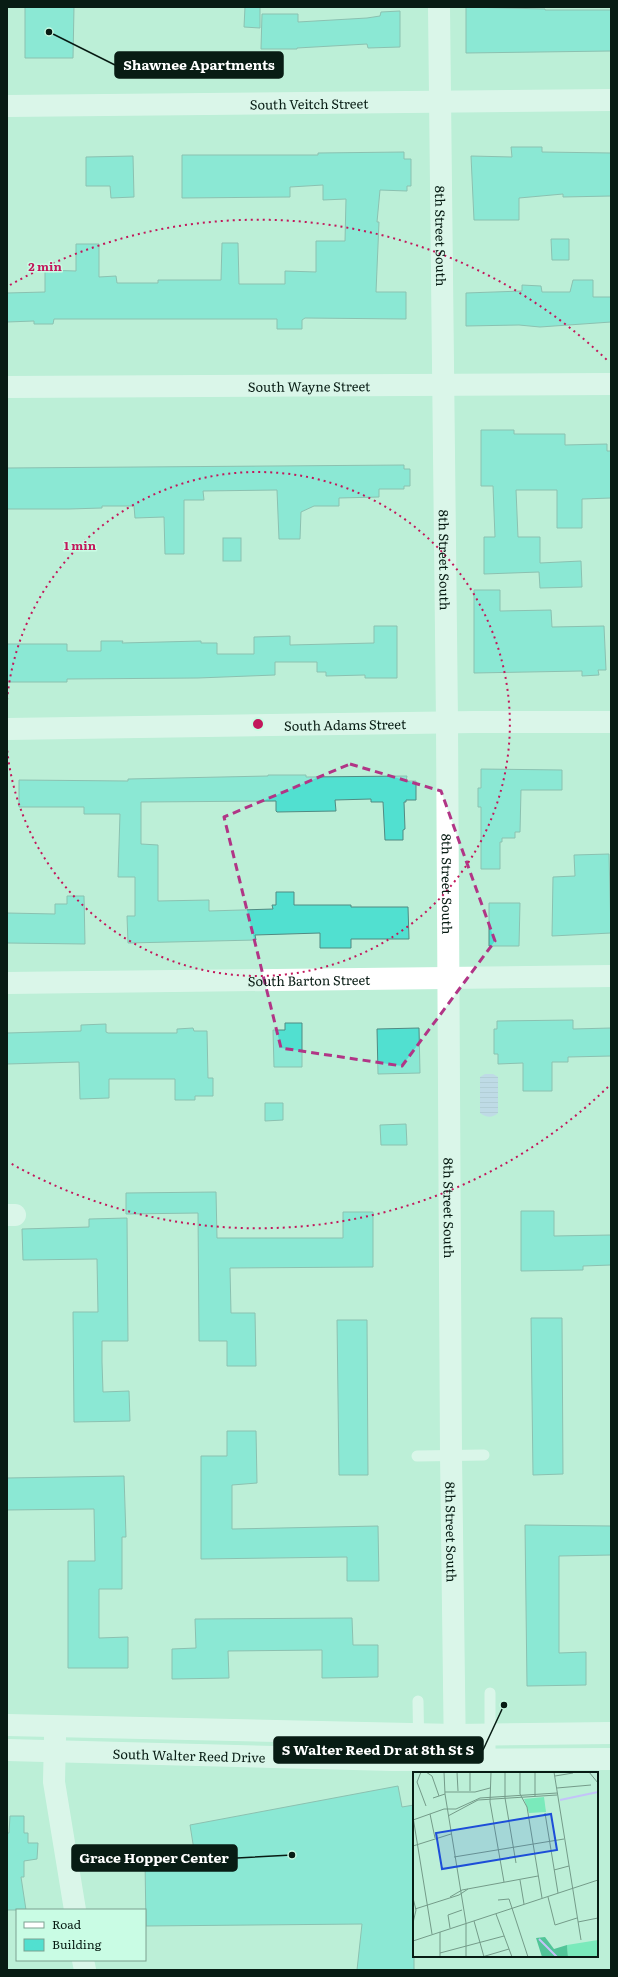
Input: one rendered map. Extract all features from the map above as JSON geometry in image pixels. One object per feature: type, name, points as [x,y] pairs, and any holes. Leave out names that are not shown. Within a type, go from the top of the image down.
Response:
[{"type":"street","name":"8th Street South","points":[[439,7],[447,722],[451,1455],[455,1760]]},
{"type":"street","name":"South Veitch Street","points":[[7,106],[611,100]]},
{"type":"street","name":"South Wayne Street","points":[[7,387],[611,384]]},
{"type":"street","name":"South Adams Street","points":[[7,729],[447,722],[611,722]]},
{"type":"street","name":"South Barton Street","points":[[7,983],[611,976]]},
{"type":"street","name":"South Walter Reed Drive","points":[[7,1724],[455,1735],[611,1733]]},
{"type":"street","points":[[55,1726],[54,1782],[75,1909]]},
{"type":"street","name":"South Walter Reed Drive","points":[[7,1750],[455,1760],[611,1759]]},
{"type":"lane","points":[[417,1456],[484,1455]]},
{"type":"lane","points":[[490,1693],[490,1760]]},
{"type":"lane","points":[[418,1701],[419,1759]]},
{"type":"highlighted area","points":[[350,764],[441,791],[495,941],[402,1066],[281,1048],[224,817]]},
{"type":"water","points":[[485,1074],[493,1074],[498,1077],[498,1113],[492,1117],[487,1117],[480,1113],[480,1077]]},
{"type":"building","points":[[25,7],[74,7],[73,58],[25,58]]},
{"type":"building","points":[[245,7],[260,7],[260,28],[244,27]]},
{"type":"building","points":[[466,7],[545,10],[611,10],[611,51],[466,53]]},
{"type":"building","points":[[400,11],[400,47],[368,48],[367,44],[297,49],[261,49],[262,14],[298,14],[298,22],[367,18],[380,16],[381,12]]},
{"type":"building","points":[[511,147],[542,147],[542,152],[611,153],[611,196],[563,197],[563,194],[519,198],[519,220],[474,220],[471,156],[512,157]]},
{"type":"building","points":[[404,152],[404,159],[411,159],[411,186],[407,186],[407,191],[380,190],[377,222],[379,222],[376,292],[406,292],[406,319],[305,318],[302,320],[302,329],[277,329],[277,319],[54,319],[53,324],[34,324],[34,321],[7,322],[7,293],[45,292],[45,270],[76,271],[76,244],[99,244],[99,277],[116,276],[117,283],[158,283],[158,280],[221,280],[222,243],[238,243],[239,284],[285,284],[285,271],[316,272],[316,241],[345,241],[346,199],[323,200],[323,185],[290,187],[290,197],[182,198],[182,155],[318,155],[318,153]]},
{"type":"building","points":[[133,156],[134,197],[111,198],[110,186],[86,186],[86,157]]},
{"type":"building","points":[[551,239],[569,239],[569,260],[552,260]]},
{"type":"building","points":[[573,280],[593,280],[593,297],[611,297],[611,322],[540,327],[519,325],[466,326],[466,293],[522,291],[522,285],[541,286],[542,292],[570,292]]},
{"type":"building","points":[[481,430],[514,430],[514,434],[565,434],[565,445],[607,444],[607,451],[611,451],[611,498],[582,499],[582,528],[557,528],[557,490],[516,490],[518,537],[540,537],[540,563],[581,561],[582,587],[540,588],[539,572],[484,574],[484,537],[495,537],[493,486],[481,486]]},
{"type":"building","points":[[404,465],[404,469],[410,469],[410,486],[404,486],[404,489],[379,489],[379,497],[339,498],[339,506],[314,506],[301,512],[300,539],[279,539],[277,490],[203,491],[204,500],[184,500],[184,554],[165,554],[164,517],[135,518],[134,506],[102,506],[102,508],[69,509],[7,509],[7,468]]},
{"type":"building","points":[[223,538],[241,538],[241,561],[223,561]]},
{"type":"building","points":[[474,590],[500,590],[500,611],[551,610],[552,627],[604,626],[606,670],[598,670],[599,675],[582,676],[582,671],[474,673]]},
{"type":"building","points":[[374,626],[397,626],[397,678],[365,678],[365,675],[326,676],[326,672],[317,672],[317,662],[275,662],[275,675],[198,678],[67,679],[67,682],[7,682],[7,644],[67,644],[67,651],[101,651],[101,641],[123,641],[122,643],[201,641],[201,643],[217,643],[217,654],[254,654],[254,637],[290,636],[290,645],[374,643]]},
{"type":"building","points":[[481,769],[562,770],[562,790],[521,790],[520,832],[515,832],[515,838],[502,838],[502,842],[500,842],[500,869],[481,869],[481,807],[478,807],[478,788],[481,788]]},
{"type":"building","points":[[306,775],[306,777],[407,776],[406,781],[416,781],[416,800],[406,800],[406,802],[404,802],[405,829],[403,830],[403,840],[385,840],[383,802],[371,802],[371,799],[335,800],[336,811],[277,812],[276,801],[141,802],[141,844],[158,845],[158,901],[209,900],[209,911],[273,909],[272,905],[276,905],[276,892],[294,892],[294,905],[408,907],[409,939],[351,939],[351,948],[320,948],[320,933],[255,935],[256,940],[128,943],[127,916],[135,916],[135,877],[118,877],[120,814],[84,814],[84,807],[19,807],[19,780],[128,781],[128,779]]},
{"type":"building","points":[[609,854],[611,933],[552,936],[553,877],[575,876],[574,855]]},
{"type":"building","points":[[67,896],[84,896],[85,944],[7,943],[7,913],[55,914],[55,904],[67,904]]},
{"type":"building","points":[[489,903],[520,903],[519,946],[489,946]]},
{"type":"building","points":[[573,1020],[573,1029],[611,1028],[611,1056],[568,1057],[568,1062],[552,1062],[552,1091],[523,1091],[523,1063],[498,1064],[498,1054],[494,1054],[494,1029],[497,1029],[497,1021]]},
{"type":"building","points":[[285,1023],[302,1023],[302,1067],[274,1067],[273,1030],[285,1030]]},
{"type":"building","points":[[106,1024],[106,1032],[108,1033],[177,1033],[177,1029],[193,1028],[194,1031],[207,1031],[208,1078],[213,1078],[213,1096],[195,1096],[195,1100],[175,1100],[175,1079],[109,1079],[109,1098],[80,1099],[79,1062],[7,1064],[7,1033],[81,1031],[81,1025]]},
{"type":"building","points":[[419,1028],[420,1073],[378,1074],[377,1029]]},
{"type":"building","points":[[265,1103],[283,1103],[283,1120],[265,1121]]},
{"type":"building","points":[[406,1124],[407,1145],[381,1145],[380,1125]]},
{"type":"building","points":[[216,1192],[217,1238],[343,1238],[343,1212],[373,1212],[373,1267],[230,1268],[231,1313],[255,1313],[256,1366],[227,1366],[227,1341],[199,1341],[198,1213],[126,1214],[126,1193]]},
{"type":"building","points":[[521,1211],[554,1211],[554,1236],[611,1235],[611,1265],[583,1266],[583,1270],[521,1271]]},
{"type":"building","points":[[127,1218],[128,1341],[102,1341],[102,1362],[103,1392],[129,1391],[130,1421],[74,1422],[73,1312],[98,1312],[97,1259],[23,1260],[22,1229],[89,1227],[89,1219]]},
{"type":"building","points":[[531,1318],[562,1318],[563,1474],[533,1475]]},
{"type":"building","points":[[337,1320],[367,1320],[368,1475],[339,1475]]},
{"type":"building","points":[[227,1431],[256,1431],[257,1483],[232,1485],[232,1529],[378,1526],[379,1581],[347,1581],[347,1557],[201,1559],[201,1456],[227,1456]]},
{"type":"building","points":[[124,1476],[126,1537],[122,1537],[122,1589],[99,1589],[99,1638],[128,1637],[128,1668],[68,1668],[68,1561],[95,1561],[94,1509],[7,1510],[7,1478]]},
{"type":"building","points":[[525,1525],[611,1526],[611,1555],[559,1556],[559,1653],[586,1652],[586,1685],[527,1686]]},
{"type":"building","points":[[352,1618],[353,1645],[378,1645],[378,1677],[322,1678],[322,1650],[228,1651],[229,1678],[172,1679],[172,1649],[196,1648],[195,1619]]},
{"type":"building","points":[[398,1786],[402,1807],[413,1805],[414,1970],[357,1970],[362,1924],[146,1926],[145,1860],[194,1850],[190,1825]]},
{"type":"building","points":[[10,1816],[24,1816],[24,1833],[28,1833],[28,1843],[38,1843],[37,1859],[24,1861],[24,1877],[21,1877],[26,1909],[7,1910],[7,1833],[9,1833]]},
{"type":"place","name":"Shawnee Apartments","points":[[49,32]]},
{"type":"place","name":"S Walter Reed Dr at 8th St S","points":[[504,1705]]},
{"type":"place","name":"Grace Hopper Center","points":[[292,1855]]}]
